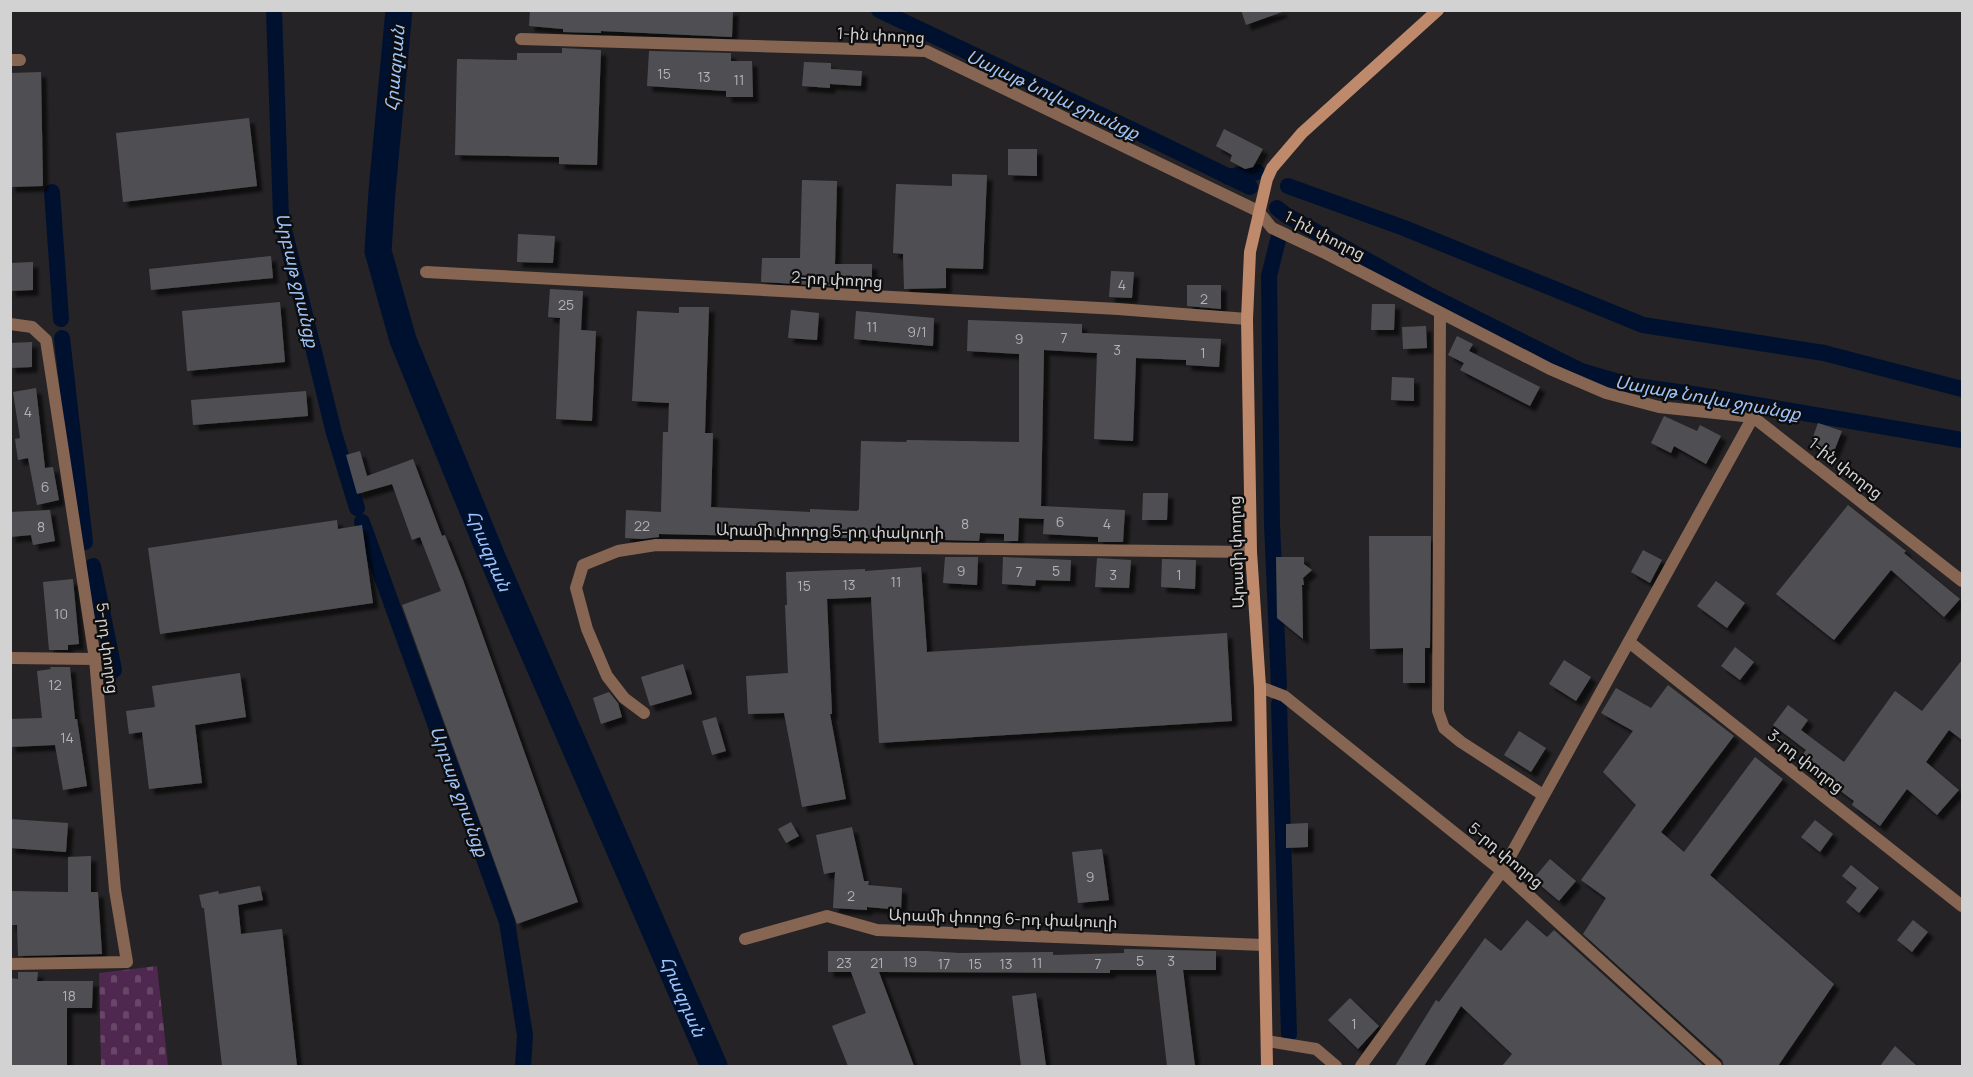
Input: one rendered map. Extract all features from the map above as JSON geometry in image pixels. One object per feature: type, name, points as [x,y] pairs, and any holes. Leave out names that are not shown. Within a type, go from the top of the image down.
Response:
[{"type":"main road","name":"Արամի փողոց","points":[[1267,1066],[1260,687],[1251,552],[1247,319],[1250,252],[1258,212],[1272,168],[1302,133],[1438,10]]},
{"type":"street","name":"1-ին փողոց","points":[[521,39],[926,51],[1258,212],[1272,228],[1550,369],[1606,393],[1659,407],[1753,417],[1962,580]]},
{"type":"street","name":"2-րդ փողոց","points":[[426,272],[1118,309],[1247,319]]},
{"type":"street","points":[[1440,313],[1438,711],[1444,728],[1461,742],[1543,795]]},
{"type":"street","name":"5-րդ փողոց","points":[[10,324],[32,327],[46,340],[95,658],[115,890],[127,962],[10,964]]},
{"type":"street","points":[[1361,1066],[1502,871],[1753,417]]},
{"type":"street","name":"Արամի փողոց 5-րդ փակուղի","points":[[644,713],[624,698],[607,676],[587,629],[576,588],[583,565],[618,550],[657,545],[1251,552]]},
{"type":"street","name":"3-րդ փողոց","points":[[1629,642],[1962,906]]},
{"type":"street","points":[[10,658],[95,658]]},
{"type":"street","name":"5-րդ փողոց","points":[[1260,687],[1284,696],[1502,871],[1716,1066]]},
{"type":"street","name":"Արամի փողոց 6-րդ փակուղի","points":[[745,939],[827,916],[877,930],[1264,945]]},
{"type":"street","points":[[1267,1041],[1316,1048],[1336,1066]]},
{"type":"green space","points":[[157,966],[168,1066],[101,1066],[99,973]]},
{"type":"building","points":[[530,10],[733,10],[732,37],[601,31],[601,33],[563,32],[563,29],[529,26]]},
{"type":"building","points":[[1241,10],[1282,10],[1282,12],[1246,25]]},
{"type":"building","points":[[562,48],[601,50],[597,165],[559,164],[559,157],[455,155],[457,59],[517,60],[517,53],[562,53]]},
{"type":"building","points":[[649,51],[731,53],[731,61],[752,61],[753,97],[726,97],[726,91],[647,86]]},
{"type":"building","points":[[804,62],[831,63],[831,69],[862,71],[861,86],[830,84],[830,88],[802,86]]},
{"type":"building","points":[[41,72],[43,186],[10,187],[10,73]]},
{"type":"building","points":[[249,118],[257,186],[123,202],[116,133]]},
{"type":"building","points":[[1224,129],[1263,149],[1253,167],[1245,169],[1230,161],[1232,155],[1216,146]]},
{"type":"building","points":[[1008,149],[1037,149],[1037,176],[1008,175]]},
{"type":"building","points":[[952,174],[987,175],[983,269],[946,268],[946,288],[904,289],[903,254],[893,253],[896,184],[952,186]]},
{"type":"building","points":[[802,180],[837,181],[835,264],[872,264],[872,285],[834,286],[761,282],[762,258],[800,258]]},
{"type":"building","points":[[518,234],[555,236],[553,263],[517,262]]},
{"type":"building","points":[[271,256],[273,278],[151,290],[149,269]]},
{"type":"building","points":[[33,262],[33,290],[10,291],[10,263]]},
{"type":"building","points":[[1111,271],[1134,272],[1132,298],[1109,297]]},
{"type":"building","points":[[1187,285],[1221,285],[1221,309],[1187,306]]},
{"type":"building","points":[[550,289],[583,291],[581,330],[596,331],[592,421],[556,419],[560,318],[548,317]]},
{"type":"building","points":[[280,302],[285,362],[187,371],[182,311]]},
{"type":"building","points":[[1372,304],[1395,304],[1394,330],[1371,330]]},
{"type":"building","points":[[679,307],[709,307],[705,433],[713,433],[711,507],[810,512],[810,509],[857,511],[859,509],[861,441],[1019,442],[1019,354],[967,351],[968,320],[1082,324],[1082,333],[1221,339],[1219,367],[1186,365],[1186,360],[1136,358],[1133,441],[1094,439],[1097,353],[1044,350],[1041,506],[1125,510],[1123,542],[1098,542],[1098,537],[1043,534],[1044,519],[1019,518],[1018,541],[1004,541],[1004,534],[980,533],[979,541],[890,535],[890,539],[659,534],[659,537],[642,539],[625,538],[626,510],[661,512],[663,432],[668,432],[669,403],[632,401],[637,311],[679,313]]},
{"type":"building","points":[[791,310],[819,313],[817,340],[788,338]]},
{"type":"building","points":[[856,311],[934,318],[933,346],[854,339]]},
{"type":"building","points":[[1426,326],[1427,348],[1403,349],[1402,327]]},
{"type":"building","points":[[1457,336],[1473,344],[1469,351],[1540,387],[1530,406],[1460,370],[1464,363],[1448,355]]},
{"type":"building","points":[[32,342],[32,367],[10,368],[10,343]]},
{"type":"building","points":[[1392,377],[1414,378],[1414,401],[1391,400]]},
{"type":"building","points":[[36,388],[45,468],[53,467],[59,500],[37,505],[28,458],[18,460],[15,439],[20,438],[13,392]]},
{"type":"building","points":[[306,391],[308,416],[193,425],[191,400]]},
{"type":"building","points":[[1664,416],[1697,431],[1700,425],[1721,436],[1706,464],[1674,446],[1671,453],[1651,443]]},
{"type":"building","points":[[1818,423],[1842,431],[1833,454],[1810,445]]},
{"type":"building","points":[[360,451],[367,476],[413,459],[442,536],[445,535],[463,580],[578,902],[517,924],[402,605],[441,591],[420,537],[412,540],[392,484],[357,494],[346,455]]},
{"type":"building","points":[[1143,493],[1168,493],[1167,520],[1142,520]]},
{"type":"building","points":[[1848,505],[1906,551],[1904,553],[1960,599],[1944,617],[1891,570],[1834,640],[1776,594]]},
{"type":"building","points":[[50,510],[55,541],[33,545],[31,535],[10,537],[10,512]]},
{"type":"building","points":[[337,520],[338,529],[362,525],[373,603],[160,634],[148,548]]},
{"type":"building","points":[[1369,536],[1431,536],[1430,648],[1425,648],[1425,683],[1403,683],[1403,648],[1370,649]]},
{"type":"building","points":[[1643,550],[1662,560],[1650,583],[1631,572]]},
{"type":"building","points":[[945,557],[978,557],[977,585],[943,583]]},
{"type":"building","points":[[1003,557],[1071,560],[1070,581],[1036,580],[1035,586],[1002,584]]},
{"type":"building","points":[[1276,557],[1304,557],[1304,564],[1312,570],[1303,578],[1304,585],[1302,585],[1303,639],[1277,618]]},
{"type":"building","points":[[1097,558],[1131,560],[1129,588],[1095,587]]},
{"type":"building","points":[[1162,559],[1196,560],[1195,589],[1161,587]]},
{"type":"building","points":[[921,567],[927,652],[1227,633],[1232,721],[879,743],[871,597],[827,599],[832,714],[830,714],[846,799],[802,807],[784,713],[748,714],[746,676],[788,673],[786,572],[865,569],[865,571]]},
{"type":"building","points":[[73,579],[79,644],[68,645],[68,650],[49,650],[43,582]]},
{"type":"building","points":[[1716,581],[1745,603],[1727,628],[1697,606]]},
{"type":"building","points":[[1735,647],[1754,662],[1740,680],[1721,666]]},
{"type":"building","points":[[1564,660],[1591,677],[1576,701],[1549,684]]},
{"type":"building","points":[[1962,660],[1962,740],[1949,730],[1926,762],[1959,790],[1937,815],[1907,789],[1880,826],[1852,805],[1854,801],[1799,760],[1806,750],[1773,725],[1788,705],[1808,720],[1801,730],[1844,762],[1895,691],[1922,711]]},
{"type":"building","points":[[683,664],[692,694],[650,706],[641,677]]},
{"type":"building","points":[[50,667],[70,667],[75,719],[77,719],[87,786],[63,790],[55,745],[10,747],[10,719],[42,718],[37,671],[51,669]]},
{"type":"building","points":[[240,673],[246,717],[195,725],[202,783],[149,789],[142,732],[129,734],[126,711],[155,707],[152,686]]},
{"type":"building","points":[[1668,685],[1734,736],[1661,832],[1684,852],[1755,757],[1783,779],[1710,875],[1834,984],[1778,1066],[1724,1066],[1722,1060],[1583,934],[1606,898],[1581,880],[1636,805],[1603,772],[1633,731],[1601,713],[1616,688],[1651,708]]},
{"type":"building","points":[[609,692],[618,703],[622,717],[601,724],[593,698]]},
{"type":"building","points":[[716,717],[726,751],[712,755],[702,721]]},
{"type":"building","points":[[1519,731],[1546,748],[1531,772],[1504,755]]},
{"type":"building","points":[[10,819],[68,823],[66,852],[10,848]]},
{"type":"building","points":[[1815,820],[1833,834],[1820,852],[1801,837]]},
{"type":"building","points":[[791,822],[799,836],[786,843],[778,829]]},
{"type":"building","points":[[1308,823],[1308,847],[1286,848],[1286,824]]},
{"type":"building","points":[[852,827],[864,881],[869,881],[868,885],[902,888],[901,910],[867,907],[867,910],[833,908],[835,872],[824,874],[816,835]]},
{"type":"building","points":[[1102,849],[1109,900],[1078,903],[1072,852]]},
{"type":"building","points":[[91,856],[91,892],[98,892],[102,954],[18,956],[17,925],[10,925],[10,891],[68,892],[68,857]]},
{"type":"building","points":[[1550,859],[1576,881],[1559,901],[1533,879]]},
{"type":"building","points":[[1851,865],[1879,888],[1859,913],[1846,902],[1857,888],[1842,876]]},
{"type":"building","points":[[260,886],[263,900],[238,905],[241,934],[282,929],[297,1066],[222,1066],[204,908],[202,908],[199,895],[218,891],[219,894]]},
{"type":"building","points":[[1527,920],[1547,937],[1554,930],[1704,1066],[1502,1066],[1512,1054],[1461,1006],[1424,1066],[1395,1066],[1436,1000],[1439,1002],[1485,938],[1501,951]]},
{"type":"building","points":[[1913,920],[1928,932],[1912,952],[1897,940]]},
{"type":"building","points":[[1124,949],[1216,951],[1216,970],[1183,970],[1195,1066],[1167,1066],[1156,970],[1110,970],[1110,973],[879,972],[914,1066],[848,1066],[832,1026],[866,1013],[851,972],[828,972],[828,951],[1053,952],[1053,955],[1124,953]]},
{"type":"building","points":[[18,972],[38,972],[37,981],[93,981],[92,1008],[67,1008],[67,1066],[10,1066],[10,978],[18,979]]},
{"type":"building","points":[[1036,993],[1046,1066],[1021,1066],[1012,996]]},
{"type":"building","points":[[1350,998],[1379,1026],[1358,1049],[1328,1020]]},
{"type":"building","points":[[1895,1046],[1917,1066],[1880,1066]]},
{"type":"waterway","name":"Արբաթ ջրանցք","points":[[274,10],[281,217],[334,433],[357,508]]},
{"type":"waterway","name":"Հրազդան","points":[[399,10],[378,251],[403,340],[492,557],[714,1066]]},
{"type":"waterway","name":"Սայաթ Նովա ջրանցք","points":[[879,10],[1250,187]]},
{"type":"waterway","name":"Սայաթ Նովա ջրանցք","points":[[1228,177],[1257,172]]},
{"type":"waterway","name":"Սայաթ Նովա ջրանցք","points":[[1288,186],[1404,228],[1643,325],[1824,353],[1962,389]]},
{"type":"waterway","points":[[52,192],[61,319]]},
{"type":"waterway","name":"Սայաթ Նովա ջրանցք","points":[[1277,208],[1431,296],[1581,371],[1629,385],[1962,440]]},
{"type":"waterway","points":[[1279,236],[1269,276],[1272,524],[1279,686]]},
{"type":"waterway","points":[[62,338],[85,542]]},
{"type":"waterway","name":"Արբաթ ջրանցք","points":[[362,522],[507,922],[525,1035],[523,1066]]},
{"type":"waterway","points":[[93,566],[114,670]]},
{"type":"waterway","points":[[1279,704],[1289,1034]]}]
